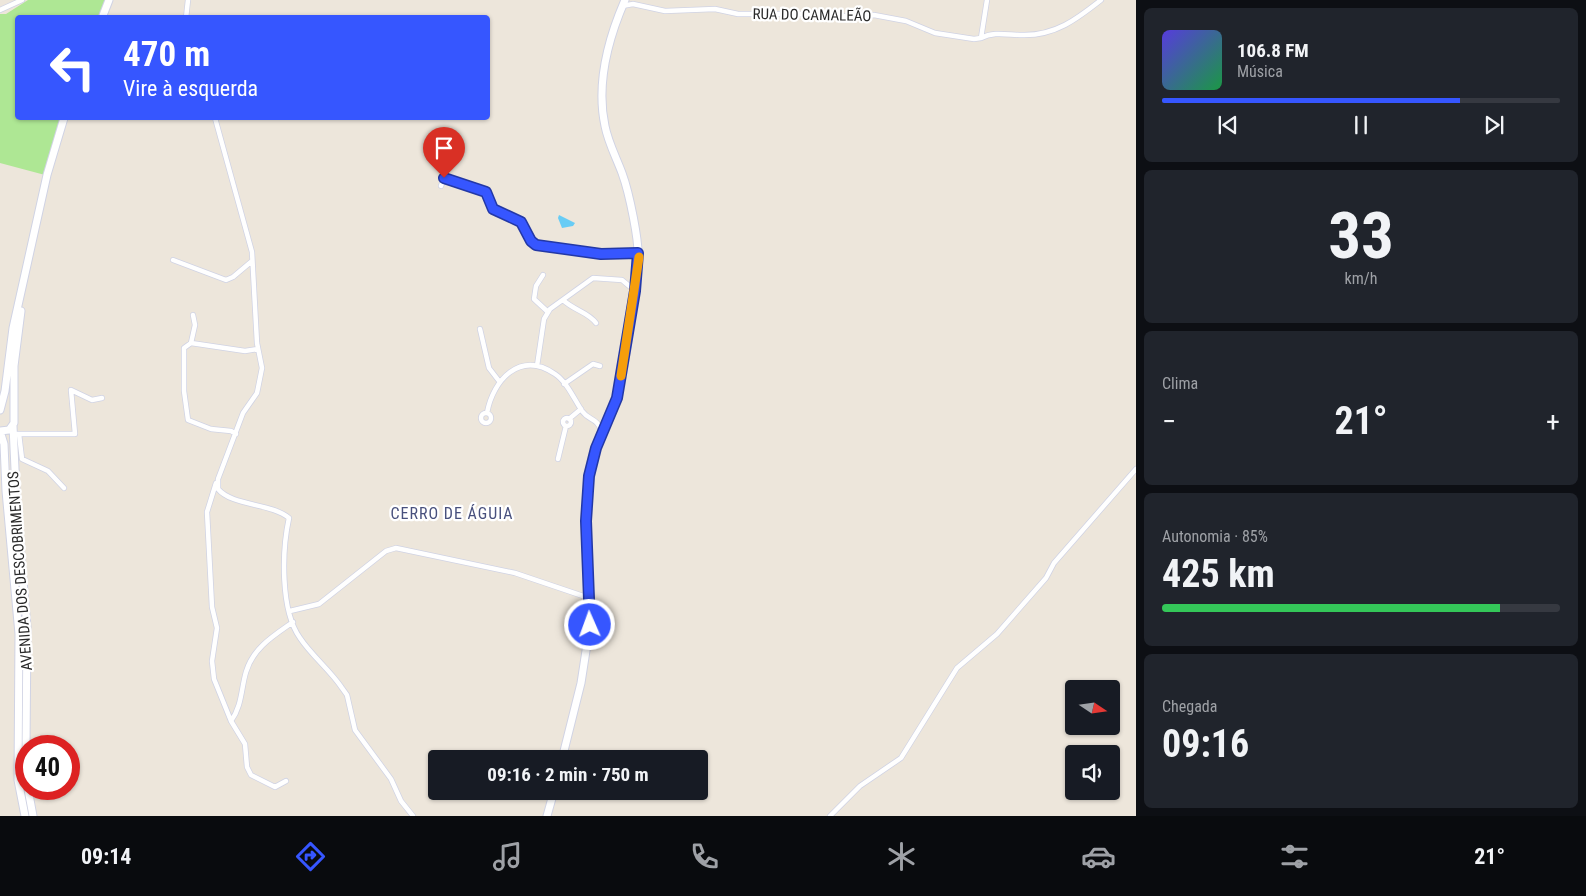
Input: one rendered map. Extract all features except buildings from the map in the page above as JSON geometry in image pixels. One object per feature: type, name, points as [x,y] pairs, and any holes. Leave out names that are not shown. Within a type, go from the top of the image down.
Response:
[{"type":"main road","points":[[103,15],[109,0]]},
{"type":"main road","points":[[564,750],[586,659],[590,625],[586,505],[592,460],[620,385],[637,273],[638,253],[625,182],[609,141],[603,113],[604,71],[625,2]]},
{"type":"main road","points":[[0,431],[6,431],[13,422],[7,413],[0,411],[5,391],[13,328],[47,175],[63,120]]},
{"type":"main road","name":"AVENIDA DOS DESCOBRIMENTOS","points":[[26,735],[27,636],[16,434],[13,422],[14,366],[28,261]]},
{"type":"main road","name":"AVENIDA DOS DESCOBRIMENTOS","points":[[0,431],[4,444],[6,491],[19,634],[18,780],[25,816]]},
{"type":"main road","points":[[30,800],[33,816]]},
{"type":"main road","points":[[547,816],[551,800]]},
{"type":"street","points":[[0,10],[22,0]]},
{"type":"street","points":[[186,15],[188,0]]},
{"type":"street","points":[[980,38],[987,0]]},
{"type":"street","name":"RUA DO CAMALEÃO","points":[[633,4],[665,11],[715,9],[738,14],[806,14],[847,18],[874,15],[906,21],[922,29],[941,34],[970,39],[992,34],[1022,35],[1061,29],[1101,0]]},
{"type":"street","points":[[625,2],[633,4]]},
{"type":"street","points":[[625,2],[633,4]]},
{"type":"street","points":[[216,120],[252,252],[258,349],[262,368],[257,393],[243,412],[207,506],[212,607],[217,628],[212,669],[214,679],[231,720],[245,744],[247,767],[251,775],[275,787],[286,781]]},
{"type":"street","points":[[441,186],[444,178],[486,192],[493,209],[521,222],[531,241],[536,245],[601,254],[638,253]]},
{"type":"street","points":[[173,260],[226,280],[233,277],[252,261]]},
{"type":"street","points":[[537,366],[544,319],[548,312],[593,278],[622,280],[629,279],[637,273]]},
{"type":"street","points":[[543,275],[536,286],[534,299],[548,312]]},
{"type":"street","points":[[622,280],[635,291]]},
{"type":"street","points":[[563,300],[577,311],[588,315],[596,323]]},
{"type":"street","points":[[193,315],[195,324],[191,343],[184,348],[183,362],[188,420],[211,429],[231,431],[236,434]]},
{"type":"street","points":[[480,329],[489,368],[499,381]]},
{"type":"street","points":[[191,343],[245,351],[258,349]]},
{"type":"street","points":[[593,356],[593,364]]},
{"type":"street","points":[[564,384],[593,364]]},
{"type":"street","points":[[593,364],[600,366]]},
{"type":"street","points":[[487,413],[491,397],[499,381],[514,369],[537,366],[556,375],[584,414],[596,420],[602,432]]},
{"type":"street","points":[[64,488],[48,471],[22,459],[16,434],[75,434],[71,390],[92,400],[102,398]]},
{"type":"street","points":[[558,459],[566,426],[564,421],[569,420],[581,409]]},
{"type":"street","points":[[596,420],[610,416]]},
{"type":"street","points":[[830,816],[860,786],[901,758],[911,745],[953,673],[996,634],[1046,578],[1054,564],[1136,468]]},
{"type":"street","points":[[218,480],[218,489],[226,496]]},
{"type":"street","points":[[212,491],[289,518],[285,536],[283,569],[292,622],[299,638],[338,682],[346,694],[355,730],[391,779],[402,802],[413,816]]},
{"type":"street","points":[[290,611],[319,604],[386,551],[396,548],[516,573],[589,598]]},
{"type":"street","points":[[231,720],[239,706],[250,661],[259,648],[292,622]]},
{"type":"green space","points":[[28,0],[106,0],[101,15],[15,15],[15,120],[61,120],[45,175],[0,163],[0,14],[6,14]]},
{"type":"green space","points":[[7,464],[24,628],[24,735],[22,735],[20,599]]},
{"type":"green space","points":[[25,800],[27,800],[30,816],[28,816]]},
{"type":"water","points":[[559,215],[575,223],[573,226],[562,228],[558,218]]},
{"type":"slow traffic","points":[[621,376],[639,257]]},
{"type":"district","name":"CERRO DE ÁGUIA","points":[[452,513]]},
{"type":"route","points":[[444,178],[489,194],[493,209],[521,222],[528,237],[536,245],[601,254],[638,253],[635,291],[620,385],[617,398],[596,448],[589,476],[586,521],[590,625]]}]
